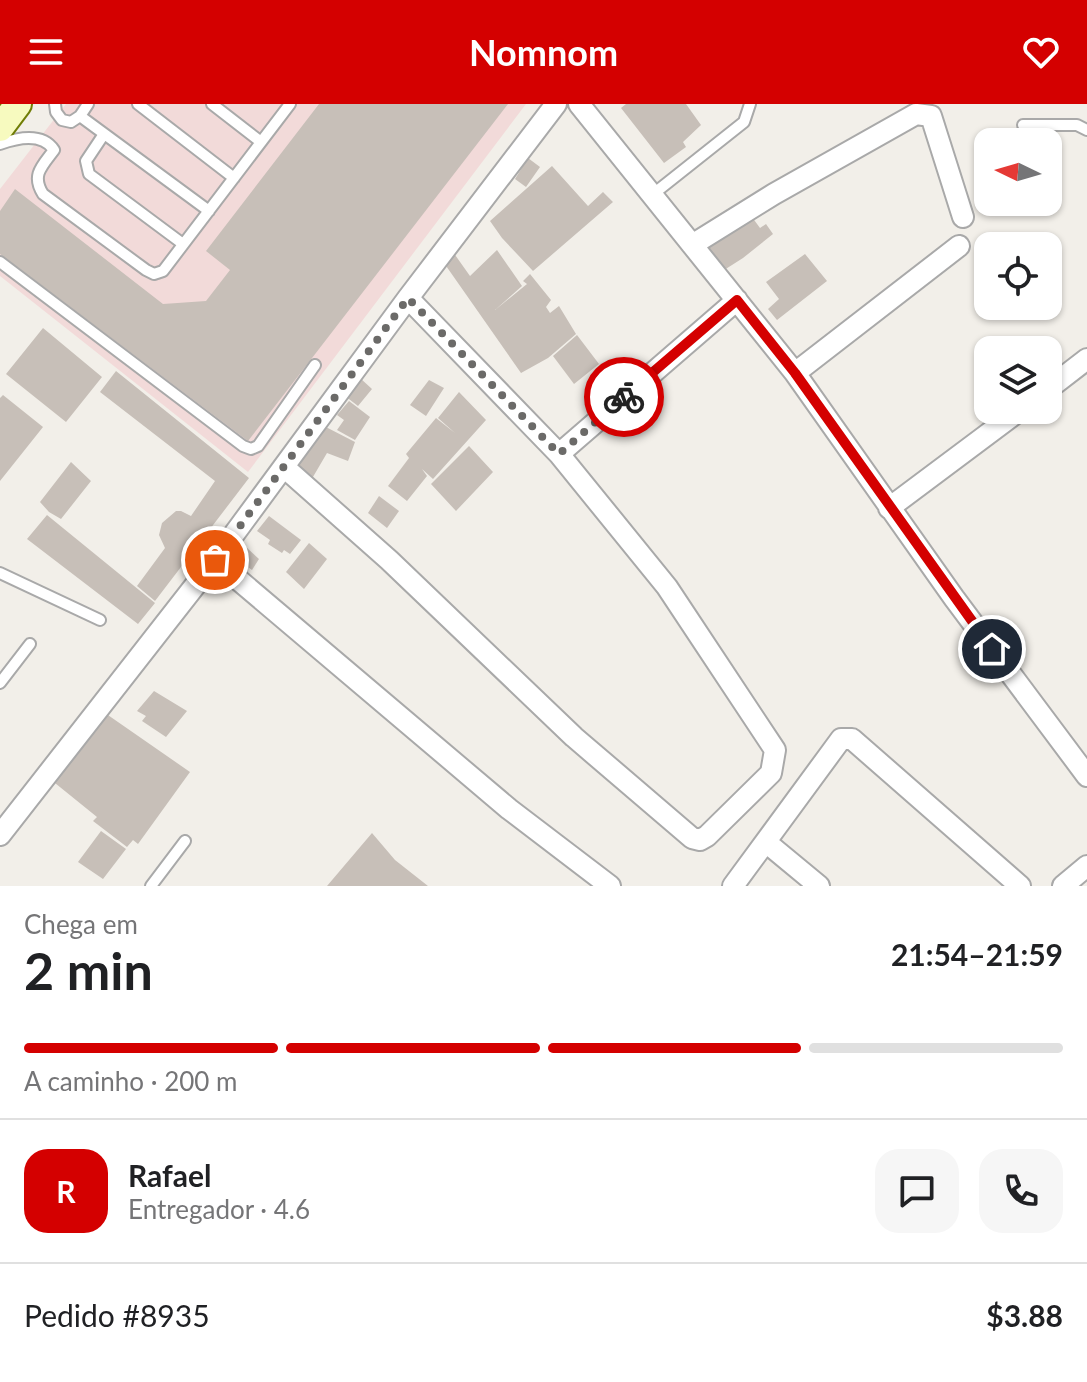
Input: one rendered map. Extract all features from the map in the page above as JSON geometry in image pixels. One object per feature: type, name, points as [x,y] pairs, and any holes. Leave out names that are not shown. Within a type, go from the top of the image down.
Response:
[{"type":"main road","points":[[0,128],[18,104]]},
{"type":"street","points":[[0,835],[215,560],[556,104]]},
{"type":"street","points":[[579,104],[795,373],[889,508],[1087,776]]},
{"type":"street","points":[[692,245],[774,194],[916,114],[931,116],[963,217]]},
{"type":"street","points":[[795,373],[959,246]]},
{"type":"street","points":[[284,467],[389,560],[574,737],[692,838],[700,840],[707,836],[771,773],[775,750],[667,587],[559,454],[408,298]]},
{"type":"street","points":[[559,454],[737,300]]},
{"type":"street","points":[[1062,378],[1087,359]]},
{"type":"street","points":[[889,508],[1001,424]]},
{"type":"street","points":[[215,560],[509,809],[610,886]]},
{"type":"street","points":[[733,886],[841,739],[846,738],[852,739],[1020,886]]},
{"type":"street","points":[[767,843],[819,886]]},
{"type":"street","points":[[1063,886],[1087,866]]},
{"type":"lane","points":[[55,104],[62,120],[71,122],[80,116],[88,104]]},
{"type":"lane","points":[[138,104],[234,178]]},
{"type":"lane","points":[[212,104],[261,142]]},
{"type":"lane","points":[[652,195],[744,122],[750,104]]},
{"type":"lane","points":[[0,144],[26,137],[51,145],[54,150],[37,174],[36,184],[43,194],[154,274],[163,271],[287,105]]},
{"type":"lane","points":[[80,116],[209,211]]},
{"type":"lane","points":[[1023,125],[1077,125],[1087,130]]},
{"type":"lane","points":[[104,134],[86,161],[89,174],[183,244]]},
{"type":"lane","points":[[0,262],[251,449],[258,446],[315,365]]},
{"type":"lane","points":[[0,573],[100,620]]},
{"type":"lane","points":[[0,683],[30,644]]},
{"type":"lane","points":[[151,886],[185,841]]},
{"type":"shaded area","points":[[66,104],[526,104],[248,472],[0,276],[0,189]]},
{"type":"building","points":[[319,104],[508,104],[248,441],[0,254],[0,211],[15,189],[163,304],[206,301],[230,270],[206,251]]},
{"type":"building","points":[[626,104],[686,104],[701,125],[683,142],[686,147],[664,163],[621,108]]},
{"type":"building","points":[[528,158],[540,167],[526,187],[515,179]]},
{"type":"building","points":[[552,166],[588,206],[603,192],[613,202],[533,271],[490,221]]},
{"type":"building","points":[[749,213],[760,228],[766,224],[773,234],[721,272],[705,249]]},
{"type":"building","points":[[497,250],[522,286],[495,310],[527,284],[523,281],[530,274],[551,300],[546,307],[550,313],[559,306],[576,334],[548,358],[521,373],[444,263],[453,252],[470,276]]},
{"type":"building","points":[[805,254],[827,281],[777,320],[768,309],[779,299],[766,282]]},
{"type":"building","points":[[43,328],[102,377],[66,422],[6,374]]},
{"type":"building","points":[[577,335],[599,364],[574,384],[553,356]]},
{"type":"building","points":[[116,371],[249,478],[155,601],[137,586],[165,548],[159,535],[162,523],[176,511],[191,516],[215,481],[100,392]]},
{"type":"building","points":[[360,378],[372,389],[358,406],[345,396]]},
{"type":"building","points":[[429,380],[444,388],[426,416],[410,405]]},
{"type":"building","points":[[459,392],[486,420],[433,479],[422,469],[427,476],[407,501],[388,486],[409,458],[406,454],[436,418],[455,433],[438,418]]},
{"type":"building","points":[[3,395],[43,427],[0,481],[0,398]]},
{"type":"building","points":[[349,401],[370,417],[355,440],[337,430],[344,420],[337,415]]},
{"type":"building","points":[[322,425],[355,442],[348,461],[327,453],[310,482],[293,463]]},
{"type":"building","points":[[469,446],[493,472],[456,511],[431,484]]},
{"type":"building","points":[[71,462],[91,481],[61,519],[40,502]]},
{"type":"building","points":[[379,496],[399,511],[387,528],[368,513]]},
{"type":"building","points":[[47,515],[155,603],[138,624],[27,539]]},
{"type":"building","points":[[269,516],[301,540],[290,554],[284,550],[282,553],[268,544],[270,540],[257,531]]},
{"type":"building","points":[[309,543],[327,559],[304,589],[286,572]]},
{"type":"building","points":[[246,547],[259,559],[252,570],[238,560]]},
{"type":"building","points":[[154,691],[187,711],[166,737],[142,721],[146,716],[137,711]]},
{"type":"building","points":[[105,713],[190,772],[138,844],[133,840],[127,847],[93,821],[97,817],[50,779]]},
{"type":"building","points":[[101,831],[126,849],[103,879],[78,862]]},
{"type":"building","points":[[372,833],[395,860],[428,886],[327,886]]},
{"type":"way so far","points":[[215,560],[408,298],[559,454],[624,397]]},
{"type":"route","points":[[624,397],[737,300],[795,373],[992,649]]}]
